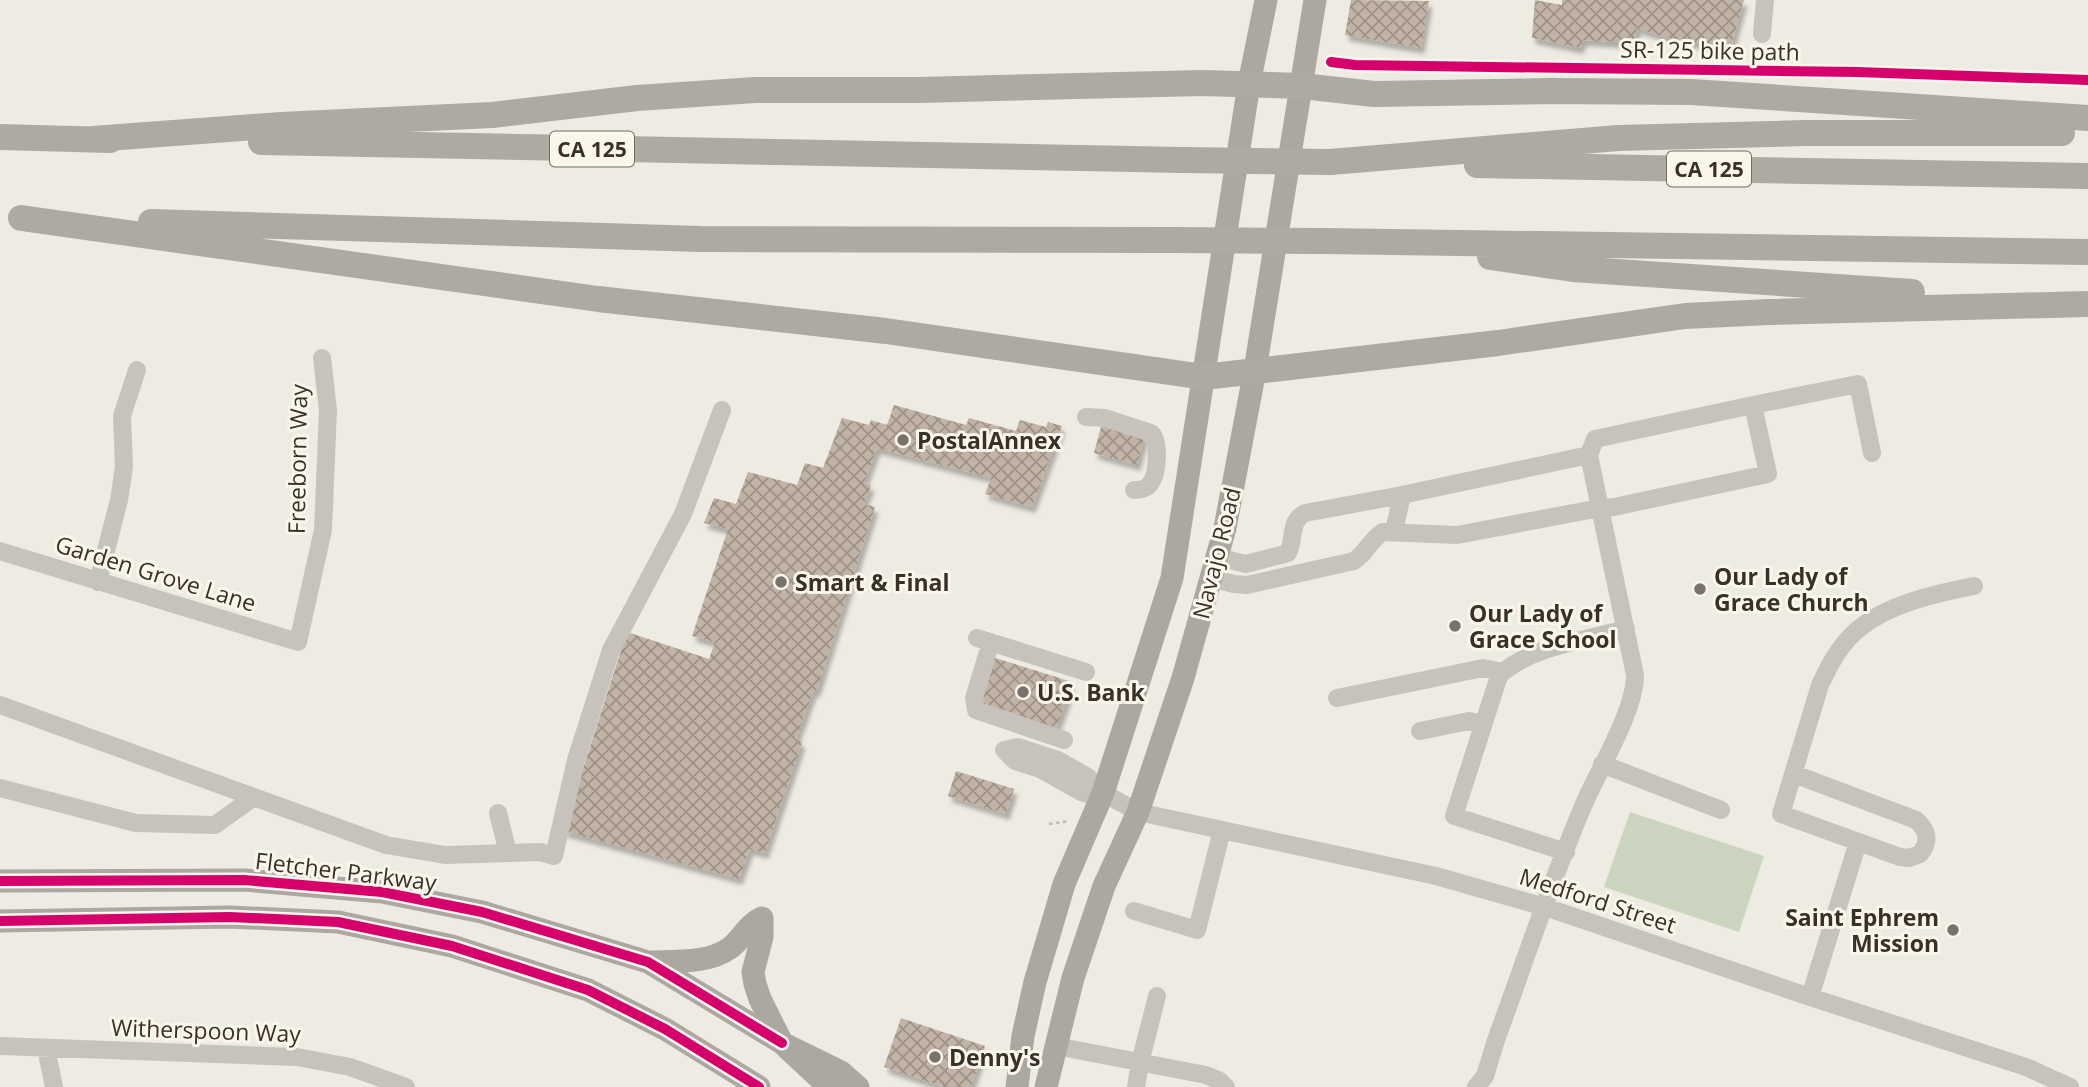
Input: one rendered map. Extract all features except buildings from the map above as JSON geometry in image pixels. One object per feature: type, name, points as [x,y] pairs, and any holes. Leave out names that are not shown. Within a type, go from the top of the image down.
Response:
[{"type":"highway","points":[[93,139],[281,125],[492,115],[637,98],[755,90],[1249,84],[1302,86],[1374,94],[1550,90],[1691,92],[2088,118]]},
{"type":"highway","points":[[1330,162],[1618,138],[1805,133],[2088,133]]},
{"type":"highway","name":"CA 125","points":[[0,137],[2088,176]]},
{"type":"highway","points":[[10,217],[571,296],[886,331],[1204,377],[1498,343],[1685,316],[2088,301]]},
{"type":"highway","points":[[10,217],[700,239],[1325,241],[2088,252]]},
{"type":"highway","points":[[1381,242],[1573,269],[1863,290],[2088,301]]},
{"type":"main road","name":"Navajo Road","points":[[1017,1087],[1023,1036],[1035,982],[1064,884],[1103,793],[1172,578],[1249,84],[1266,0]]},
{"type":"main road","name":"Navajo Road","points":[[1046,1087],[1073,978],[1104,886],[1138,812],[1182,678],[1225,528],[1255,370],[1315,0]]},
{"type":"main road","name":"Fletcher Parkway","points":[[0,881],[244,880],[382,892],[482,912],[648,962],[782,1043],[829,1087]]},
{"type":"main road","points":[[0,921],[230,917],[338,922],[452,946],[588,990],[665,1029],[760,1087]]},
{"type":"main road","points":[[648,962],[703,959],[718,955],[738,942],[751,923],[762,918],[762,937],[753,972],[760,999],[782,1043],[841,1072],[858,1087]]},
{"type":"main road","points":[[1006,1087],[1023,1036]]},
{"type":"main road","points":[[1056,1046],[1056,1087]]},
{"type":"street","points":[[1762,34],[1765,0]]},
{"type":"street","name":"Freeborn Way","points":[[298,642],[323,530],[328,410],[322,358]]},
{"type":"street","points":[[98,582],[119,500],[124,467],[122,416],[137,370]]},
{"type":"street","points":[[1476,1087],[1485,1076],[1545,907],[1602,764],[1623,721],[1635,683],[1589,455],[1595,439],[1858,384],[1871,453]]},
{"type":"street","points":[[1214,567],[1234,584],[1247,585],[1354,561],[1363,555],[1376,536],[1383,532],[1457,535],[1614,507],[1768,474],[1754,405]]},
{"type":"street","points":[[0,705],[386,845],[445,855],[540,852],[554,856],[576,760],[611,650],[683,514],[722,410]]},
{"type":"street","points":[[1086,417],[1105,418],[1151,433],[1156,438],[1153,480],[1145,488],[1134,491]]},
{"type":"street","points":[[1214,567],[1245,564],[1287,553],[1299,516],[1305,513],[1589,455]]},
{"type":"street","points":[[1394,531],[1402,495]]},
{"type":"street","name":"Garden Grove Lane","points":[[0,551],[298,642]]},
{"type":"street","points":[[1794,774],[1916,820],[1924,827],[1927,838],[1920,854],[1909,858],[1900,857],[1782,814],[1820,685],[1828,667],[1849,638],[1871,621],[1911,602],[1974,586]]},
{"type":"street","points":[[1566,852],[1454,816],[1498,680],[1509,665],[1533,654],[1626,629]]},
{"type":"street","points":[[1065,740],[976,710],[974,698],[984,640],[1086,672]]},
{"type":"street","points":[[1338,698],[1483,668],[1503,672]]},
{"type":"street","points":[[1420,731],[1469,721],[1483,724]]},
{"type":"street","points":[[1018,747],[1058,760],[1088,777],[1103,793],[1092,795],[1081,792],[1040,769],[1015,761],[1004,750],[1018,747]]},
{"type":"street","points":[[1602,764],[1721,810]]},
{"type":"street","points":[[0,788],[136,822],[215,825],[254,797]]},
{"type":"street","name":"Medford Street","points":[[1103,793],[1138,812],[1436,876],[1545,907],[2026,1067],[2070,1087]]},
{"type":"street","points":[[498,813],[508,853]]},
{"type":"street","points":[[1134,911],[1197,930],[1222,830]]},
{"type":"street","points":[[1810,997],[1858,842]]},
{"type":"street","points":[[1136,1087],[1157,996]]},
{"type":"street","name":"Witherspoon Way","points":[[0,1045],[297,1057],[350,1067],[406,1087]]},
{"type":"street","points":[[1056,1046],[1206,1075],[1226,1087]]},
{"type":"street","points":[[46,1048],[54,1087]]},
{"type":"path","points":[[1049,824],[1069,821]]},
{"type":"green space","points":[[1630,812],[1764,856],[1739,932],[1604,887]]},
{"type":"cycle path","name":"SR-125 bike path","points":[[1331,62],[1355,65],[1857,72],[2088,80]]},
{"type":"cycle path","points":[[0,881],[244,880],[382,892],[482,912],[648,962],[782,1043]]},
{"type":"cycle path","points":[[0,921],[230,917],[338,922],[452,946],[588,990],[665,1029],[759,1087]]},
{"type":"place","name":"PostalAnnex","points":[[903,440]]},
{"type":"place","name":"Smart & Final","points":[[781,582]]},
{"type":"place","name":"Our Lady of Grace Church","points":[[1700,589]]},
{"type":"place","name":"Our Lady of Grace School","points":[[1455,626]]},
{"type":"place","name":"U.S. Bank","points":[[1023,692]]},
{"type":"place","name":"Saint Ephrem Mission","points":[[1953,930]]},
{"type":"place","name":"Denny's","points":[[935,1057]]}]
